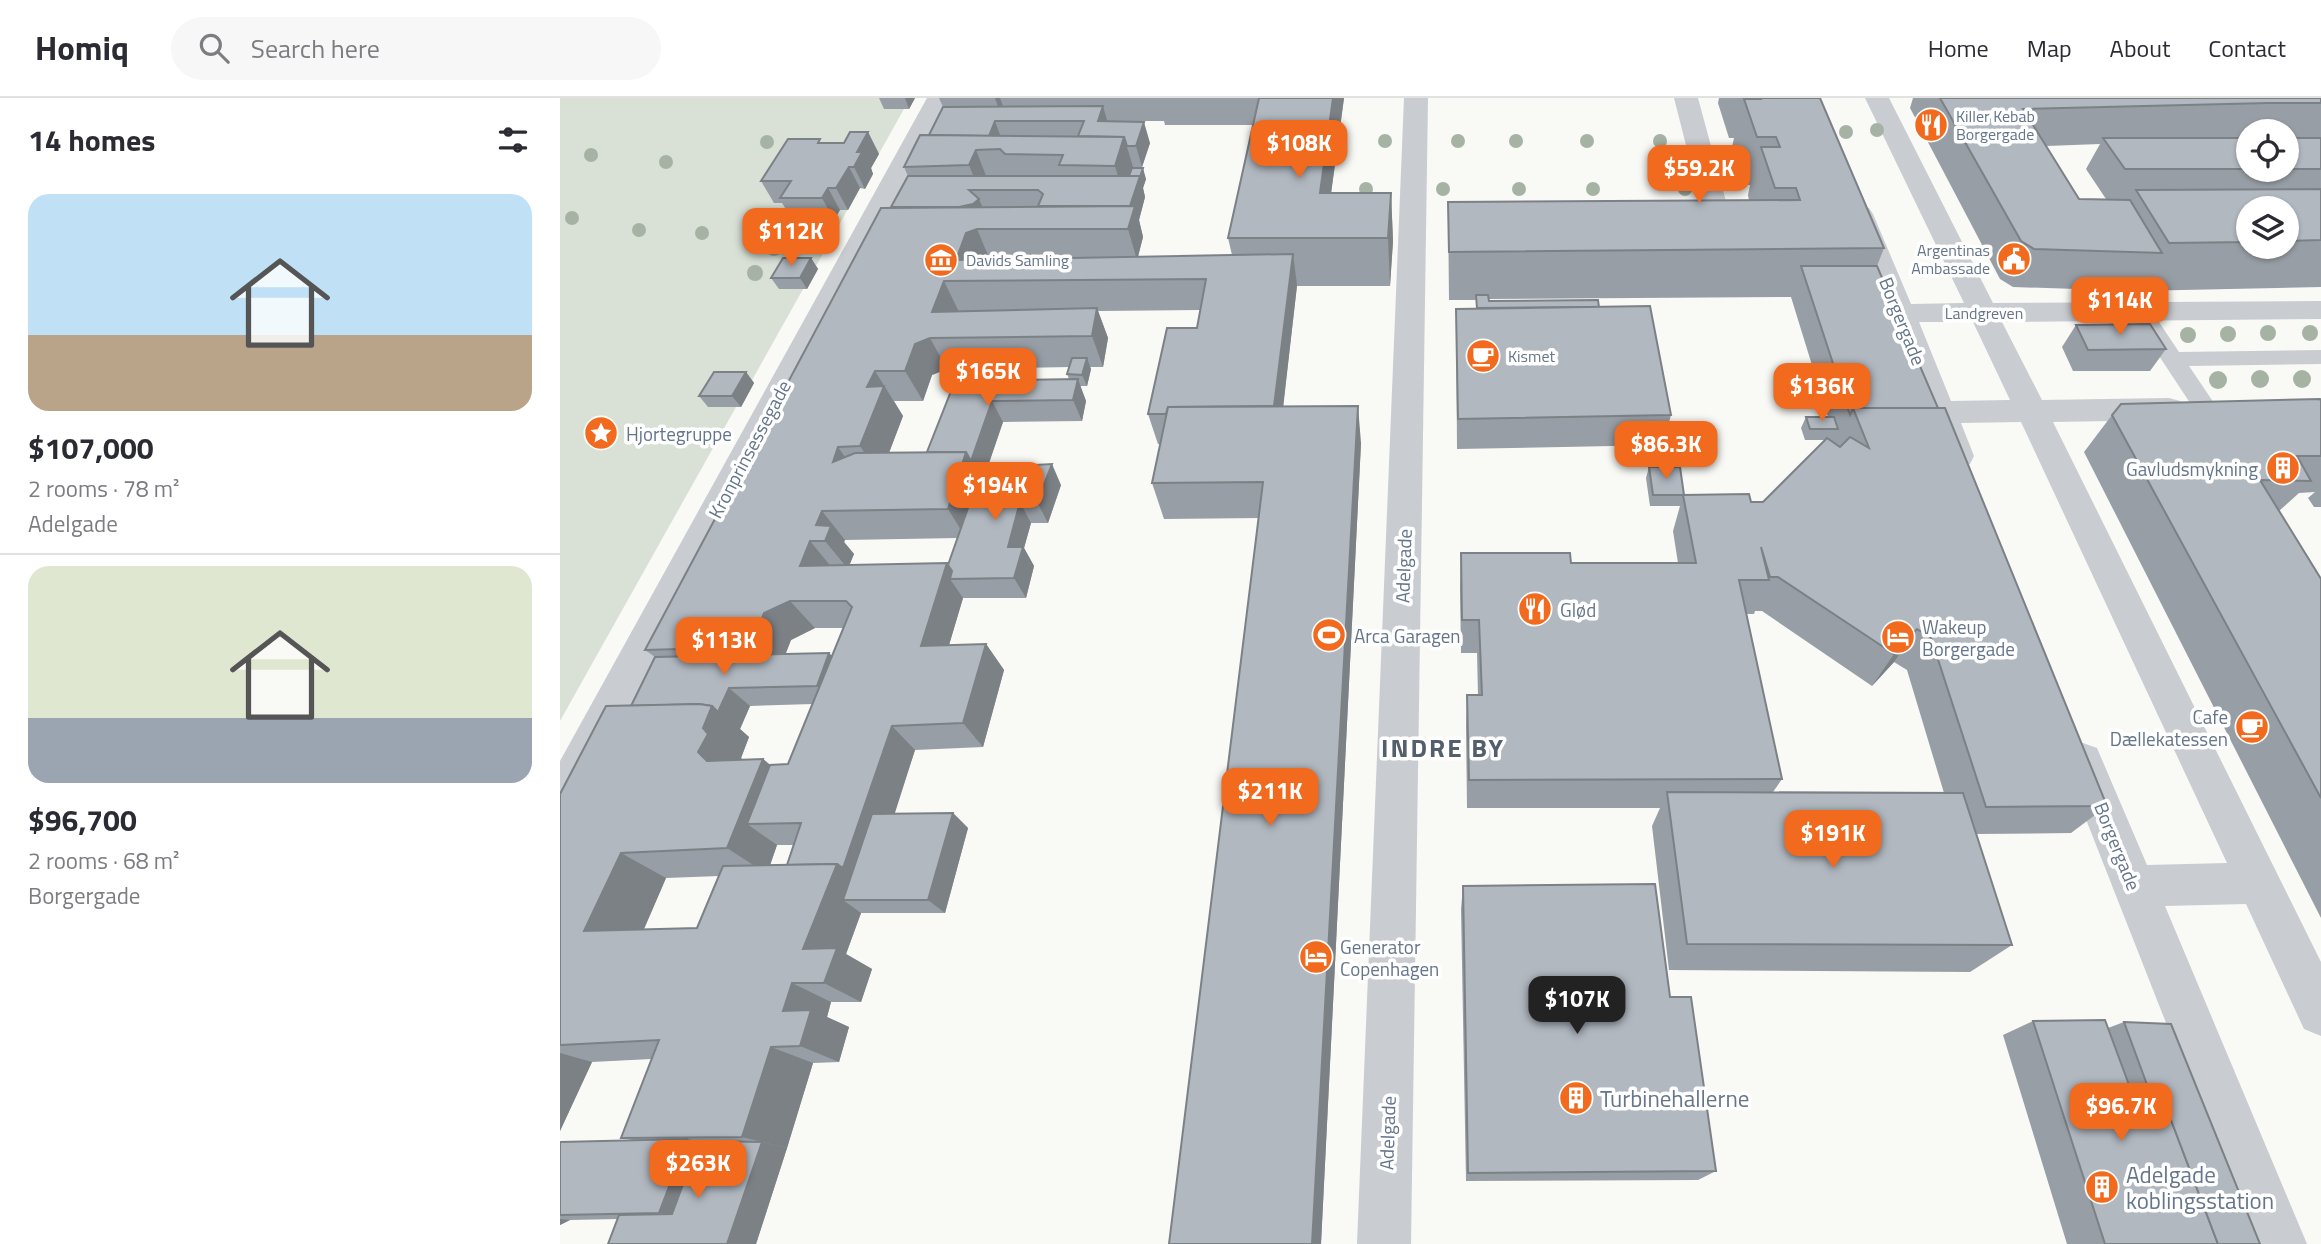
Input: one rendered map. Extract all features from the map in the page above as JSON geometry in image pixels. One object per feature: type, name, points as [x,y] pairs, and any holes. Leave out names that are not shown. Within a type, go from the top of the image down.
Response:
[{"type":"street","name":"Kronprinsessegade","points":[[560,801],[939,98]]},
{"type":"street","name":"Adelgade","points":[[1384,1244],[1416,98]]},
{"type":"street","points":[[1662,220],[1718,220],[1686,98]]},
{"type":"street","points":[[1877,98],[2031,410],[2321,1012]]},
{"type":"street","name":"Borgergade","points":[[1849,187],[1972,489]]},
{"type":"street","points":[[1413,220],[1441,220]]},
{"type":"street","name":"Landgreven","points":[[1900,313],[2321,310]]},
{"type":"street","points":[[1940,412],[2219,409]]},
{"type":"street","name":"Borgergade","points":[[2072,734],[2280,1244]]},
{"type":"street","points":[[2134,886],[2259,883]]},
{"type":"lane","points":[[2141,312],[2174,359],[2219,409]]},
{"type":"lane","points":[[2174,359],[2321,357]]},
{"type":"shaded area","points":[[560,98],[915,98],[909,109],[904,109],[751,382],[754,383],[741,407],[736,407],[560,721]]},
{"type":"building","points":[[1259,98],[1333,98],[1320,193],[1391,193],[1388,238],[1228,238]]},
{"type":"building","points":[[1820,98],[1884,248],[1449,252],[1448,202],[1800,200],[1796,188],[1775,188],[1761,147],[1780,147],[1776,137],[1757,137],[1744,99]]},
{"type":"building","points":[[1940,98],[2321,98],[2321,103],[2023,109],[2079,199],[2130,200],[2162,253],[2034,249],[2021,241]]},
{"type":"building","points":[[1103,106],[1098,121],[1144,122],[1136,146],[1127,146],[1124,137],[1078,136],[1084,121],[995,121],[989,136],[929,135],[943,107]]},
{"type":"building","points":[[850,132],[868,132],[857,152],[862,152],[854,167],[849,167],[836,188],[828,188],[822,198],[780,198],[791,181],[761,181],[788,139],[820,139],[818,143],[844,143]]},
{"type":"building","points":[[920,135],[1124,137],[1115,166],[1059,165],[1063,155],[1005,154],[1000,149],[976,150],[969,165],[904,167]]},
{"type":"building","points":[[2103,138],[2236,138],[2236,169],[2125,169]]},
{"type":"building","points":[[2299,138],[2321,138],[2321,169],[2299,169]]},
{"type":"building","points":[[1132,168],[1143,168],[1140,177],[1129,176]]},
{"type":"building","points":[[908,176],[1140,176],[1130,206],[1038,206],[1043,194],[1038,190],[969,190],[979,199],[973,204],[959,207],[891,207]]},
{"type":"building","points":[[2321,189],[2321,240],[2299,241],[2299,196],[2236,196],[2236,242],[2169,243],[2136,190]]},
{"type":"building","points":[[1135,206],[1128,229],[977,229],[966,233],[956,260],[1293,254],[1274,406],[1168,407],[1166,414],[1148,414],[1167,328],[1197,328],[1206,279],[944,281],[932,312],[1097,308],[1092,336],[930,338],[915,344],[905,371],[875,371],[867,387],[884,386],[860,446],[838,447],[833,462],[855,453],[966,452],[948,509],[822,511],[816,525],[831,526],[825,541],[810,541],[800,566],[947,563],[921,646],[986,644],[963,723],[892,726],[843,868],[837,864],[787,865],[801,823],[747,824],[770,765],[788,764],[852,607],[846,601],[790,601],[764,613],[751,647],[645,650],[881,208]]},
{"type":"building","points":[[783,258],[811,258],[800,278],[771,278]]},
{"type":"building","points":[[1801,266],[1877,266],[1938,408],[1853,408],[1850,415]]},
{"type":"building","points":[[1476,295],[1488,295],[1489,301],[1598,300],[1599,307],[1477,308]]},
{"type":"building","points":[[1650,306],[1671,415],[1458,419],[1456,309]]},
{"type":"building","points":[[2150,324],[2166,349],[2088,350],[2076,325]]},
{"type":"building","points":[[1072,358],[1087,358],[1082,375],[1067,374]]},
{"type":"building","points":[[714,372],[746,372],[732,396],[699,396]]},
{"type":"building","points":[[1078,379],[1073,400],[992,401],[971,461],[966,452],[927,452],[955,381]]},
{"type":"building","points":[[2320,399],[2321,456],[2297,456],[2311,481],[2260,480],[2321,579],[2321,798],[2112,415],[2121,404]]},
{"type":"building","points":[[1358,406],[1312,1244],[1169,1244],[1263,482],[1152,483],[1168,407]]},
{"type":"building","points":[[1853,408],[1945,408],[2107,806],[1986,807],[1931,638],[1917,629],[1894,654],[1778,577],[1770,577],[1761,547],[1769,580],[1739,580],[1782,779],[1469,780],[1467,695],[1482,695],[1479,620],[1462,620],[1461,553],[1570,553],[1571,563],[1696,563],[1683,495],[1749,494],[1751,502],[1763,502],[1827,438],[1840,447],[1850,437],[1869,448]]},
{"type":"building","points":[[1806,417],[1834,417],[1838,429],[1810,429]]},
{"type":"building","points":[[1052,464],[1037,502],[1020,502],[1008,547],[1023,547],[1014,578],[950,579],[952,571],[948,565],[982,468]]},
{"type":"building","points":[[1649,467],[1680,467],[1684,495],[1653,495]]},
{"type":"building","points":[[829,653],[817,686],[729,688],[718,712],[712,706],[699,704],[631,706],[655,657]]},
{"type":"building","points":[[606,706],[712,706],[703,728],[708,734],[698,752],[707,761],[763,759],[727,848],[621,853],[584,931],[697,928],[723,866],[837,864],[803,949],[837,948],[824,983],[792,983],[783,1011],[811,1010],[800,1046],[771,1047],[742,1137],[621,1138],[659,1040],[560,1045],[560,794]]},
{"type":"building","points":[[1667,792],[1963,793],[2012,945],[1687,944]]},
{"type":"building","points":[[953,813],[928,900],[843,900],[872,814]]},
{"type":"building","name":"Turbinehallerne","points":[[1655,884],[1670,997],[1691,997],[1716,1171],[1468,1173],[1463,886]]},
{"type":"building","points":[[2105,1020],[2142,1120],[2171,1120],[2218,1244],[2105,1244],[2033,1021]]},
{"type":"building","points":[[2124,1022],[2171,1024],[2260,1244],[2218,1244],[2171,1120],[2160,1120]]},
{"type":"building","points":[[687,1139],[659,1213],[560,1215],[560,1142]]},
{"type":"building","points":[[699,1141],[762,1142],[727,1244],[608,1244],[619,1215],[672,1214]]},
{"type":"place","name":"Killer Kebab Borgergade","points":[[1931,125]]},
{"type":"place","name":"Argentinas Ambassade","points":[[2014,259]]},
{"type":"place","name":"Davids Samling","points":[[941,260]]},
{"type":"place","name":"Kismet","points":[[1483,356]]},
{"type":"place","name":"Hjortegruppe","points":[[601,433]]},
{"type":"place","name":"Gavludsmykning","points":[[2283,468]]},
{"type":"place","name":"Glød","points":[[1535,609]]},
{"type":"place","name":"Arca Garagen","points":[[1329,635]]},
{"type":"place","name":"Wakeup Borgergade","points":[[1898,637]]},
{"type":"place","name":"Cafe Dællekatessen","points":[[2252,727]]},
{"type":"place","name":"Generator Copenhagen","points":[[1316,957]]},
{"type":"place","name":"Turbinehallerne","points":[[1576,1098]]},
{"type":"place","name":"Adelgade koblingsstation","points":[[2102,1187]]},
{"type":"district","name":"INDRE BY","points":[[1443,747]]}]
